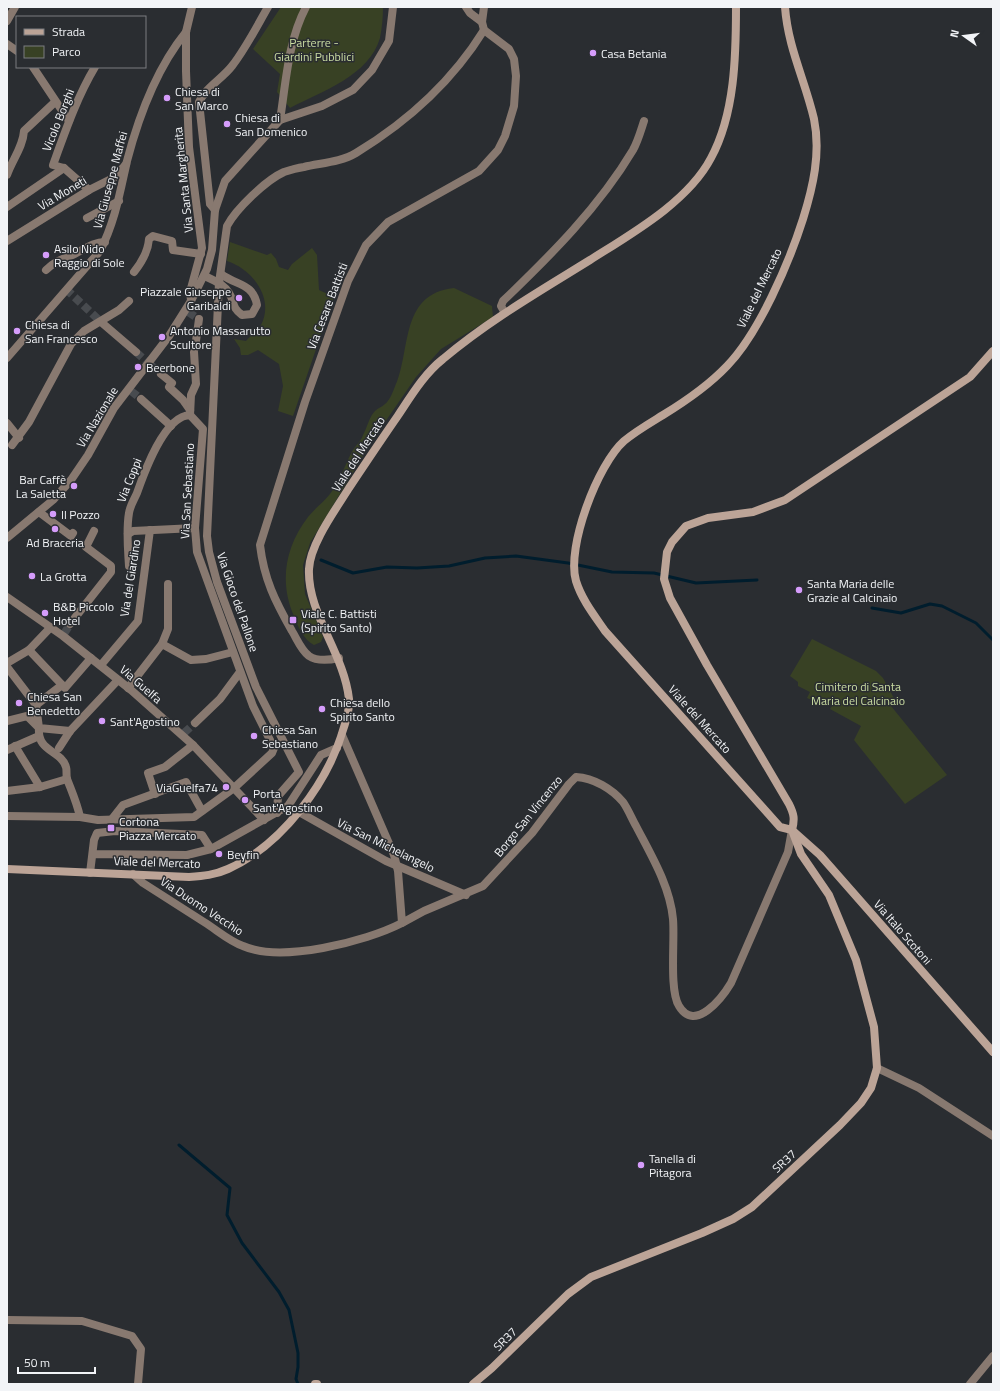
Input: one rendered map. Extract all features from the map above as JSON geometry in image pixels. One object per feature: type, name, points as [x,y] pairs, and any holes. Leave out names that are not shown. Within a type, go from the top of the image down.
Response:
[{"type":"main road","name":"Viale del Mercato","points":[[7,869],[189,877],[210,876],[228,870],[250,857],[275,837],[299,812],[317,786],[337,748],[349,710],[349,698],[339,658],[310,591],[308,565],[316,545],[360,471],[422,381],[442,359],[505,313],[634,231],[676,199],[703,172],[716,149],[727,111],[734,71],[736,7]]},
{"type":"main road","name":"Viale del Mercato","points":[[785,7],[787,34],[814,121],[817,150],[816,170],[803,219],[792,249],[755,328],[727,366],[704,387],[632,435],[616,449],[600,478],[581,524],[574,566],[576,580],[585,603],[606,631],[780,827],[792,830]]},
{"type":"main road","points":[[792,830],[794,816],[789,804],[707,665],[670,598],[664,579],[667,552],[672,542],[686,526],[695,521],[753,512],[774,505],[792,495],[970,377],[993,351]]},
{"type":"main road","name":"Via Italo Scotoni","points":[[792,830],[820,855],[993,1052]]},
{"type":"main road","name":"SR37","points":[[473,1384],[492,1368],[568,1294],[590,1277],[733,1220],[752,1207],[840,1125],[861,1103],[871,1088],[877,1068],[874,1027],[868,1000],[856,960],[829,895],[801,854],[792,830]]},
{"type":"street","points":[[7,20],[15,7]]},
{"type":"street","name":"Via Santa Margherita","points":[[191,301],[190,292],[201,254],[198,211],[189,147],[186,71],[186,32],[192,7]]},
{"type":"street","points":[[215,210],[210,204],[199,102],[203,93],[223,77],[234,64],[268,7]]},
{"type":"street","points":[[280,120],[291,49],[298,22],[306,7]]},
{"type":"street","points":[[221,274],[231,282],[250,289],[255,295],[257,305],[252,314],[242,315],[234,309],[230,293],[206,272],[212,250],[215,210],[225,181],[280,120],[322,106],[353,90],[372,70],[389,41],[393,7]]},
{"type":"street","name":"Via Cesare Battisti","points":[[339,658],[325,660],[318,659],[310,657],[303,650],[274,599],[263,569],[260,545],[305,402],[348,281],[366,245],[388,222],[479,171],[498,150],[505,136],[514,106],[516,76],[514,59],[509,49],[483,26],[466,7]]},
{"type":"street","points":[[219,283],[227,226],[231,218],[266,184],[283,173],[331,162],[355,154],[417,108],[459,66],[483,26],[484,7]]},
{"type":"street","name":"Via Giuseppe Maffei","points":[[7,358],[66,289],[87,267],[105,242],[119,201],[134,135],[151,90],[163,65],[186,32]]},
{"type":"street","points":[[7,44],[16,50]]},
{"type":"street","points":[[34,68],[69,121]]},
{"type":"street","name":"Vicolo Borghi","points":[[89,190],[64,168],[53,165],[69,121],[88,78],[94,68]]},
{"type":"street","points":[[7,175],[11,163],[23,140],[24,131],[55,102]]},
{"type":"street","points":[[505,313],[501,306],[503,301],[546,260],[595,205],[633,149],[644,121]]},
{"type":"street","name":"Via Moneti","points":[[7,241],[89,190],[115,177],[127,163]]},
{"type":"street","points":[[9,203],[64,168]]},
{"type":"street","points":[[87,218],[119,201]]},
{"type":"street","points":[[134,272],[142,262],[149,247],[149,239],[153,236],[172,241],[173,250],[201,254]]},
{"type":"street","points":[[46,270],[57,260],[70,256],[92,243],[105,242]]},
{"type":"street","name":"Via Nazionale","points":[[7,538],[53,500],[78,471],[114,408],[130,390],[186,312],[206,272]]},
{"type":"street","name":"Via Gioco del Pallone","points":[[219,283],[206,536],[215,575],[256,687],[299,772],[278,796],[277,813]]},
{"type":"street","points":[[12,445],[37,407],[71,344],[84,331],[101,322],[129,301]]},
{"type":"street","points":[[189,414],[191,396],[196,384],[195,350],[199,319]]},
{"type":"street","points":[[101,322],[136,352]]},
{"type":"street","name":"Via San Sebastiano","points":[[161,374],[172,383],[169,387],[183,400],[189,414],[203,429],[195,528],[197,552],[253,706],[274,748],[272,752],[234,788]]},
{"type":"street","points":[[141,399],[171,426]]},
{"type":"street","name":"Via Coppi","points":[[129,566],[129,514],[142,477],[164,435],[171,426],[189,414]]},
{"type":"street","points":[[7,423],[18,438]]},
{"type":"street","points":[[39,512],[71,536],[73,533]]},
{"type":"street","points":[[128,534],[133,531],[195,528]]},
{"type":"street","name":"Via del Giardino","points":[[101,665],[138,621],[150,530]]},
{"type":"street","points":[[70,624],[111,572],[111,566],[86,547],[94,531]]},
{"type":"street","points":[[128,688],[162,644],[168,628],[168,584]]},
{"type":"street","name":"Via Guelfa","points":[[7,597],[50,628],[63,635],[183,734],[264,820]]},
{"type":"street","points":[[7,663],[28,650],[50,628]]},
{"type":"street","points":[[162,644],[191,660],[206,659],[233,652]]},
{"type":"street","points":[[28,650],[65,688],[91,658]]},
{"type":"street","points":[[7,667],[36,706],[39,732]]},
{"type":"street","points":[[195,723],[220,700],[240,672]]},
{"type":"street","points":[[59,748],[70,731],[118,680]]},
{"type":"street","points":[[36,706],[62,684]]},
{"type":"street","points":[[7,721],[27,716],[39,732],[46,748],[60,759],[66,767],[68,779],[77,802],[80,817]]},
{"type":"street","points":[[7,750],[39,732],[70,731]]},
{"type":"street","points":[[342,735],[397,866],[402,923]]},
{"type":"street","points":[[155,794],[148,773],[165,767],[193,745]]},
{"type":"street","points":[[15,746],[40,787]]},
{"type":"street","points":[[93,854],[186,855],[211,849],[288,806],[321,755],[337,748]]},
{"type":"street","name":"Borgo San Vincenzo","points":[[402,923],[453,898],[466,895],[483,886],[497,873],[532,833],[569,784],[576,778],[585,778],[604,786],[623,802],[646,846],[667,892],[673,918],[674,983],[678,1006],[684,1012],[697,1016],[713,1006],[723,996],[730,983],[788,852],[792,830]]},
{"type":"street","points":[[7,791],[40,787],[68,779]]},
{"type":"street","points":[[112,820],[120,806],[186,782],[202,810]]},
{"type":"street","points":[[7,816],[80,817],[98,820],[112,820],[194,816],[234,788]]},
{"type":"street","name":"Via San Michelangelo","points":[[299,812],[342,838],[397,866],[466,895]]},
{"type":"street","points":[[90,873],[94,840],[97,833],[115,831],[202,835],[211,849]]},
{"type":"street","name":"Via Duomo Vecchio","points":[[133,874],[143,883],[236,943],[256,951],[272,953],[333,947],[388,930],[402,923]]},
{"type":"street","points":[[877,1068],[919,1088],[993,1136]]},
{"type":"street","points":[[7,1320],[82,1321],[132,1336],[141,1349],[138,1384]]},
{"type":"street","points":[[970,1384],[973,1378],[993,1356]]},
{"type":"green space","name":"Parterre - Giardini Pubblici","points":[[281,7],[383,7],[380,38],[366,63],[355,72],[343,81],[290,108],[277,92],[280,74],[253,49]]},
{"type":"green space","points":[[230,242],[267,255],[271,253],[276,259],[279,267],[288,270],[292,264],[312,248],[317,255],[319,290],[334,297],[293,416],[278,411],[283,386],[279,364],[258,350],[248,355],[241,355],[240,348],[234,339],[246,341],[258,329],[265,315],[265,305],[259,286],[245,271],[227,261]]},
{"type":"green space","points":[[454,288],[492,306],[493,317],[441,349],[416,377],[374,438],[310,543],[303,565],[305,594],[323,637],[321,642],[314,645],[304,637],[299,629],[289,603],[286,578],[287,565],[294,540],[308,517],[329,496],[334,488],[348,459],[360,441],[373,413],[383,406],[390,397],[399,375],[410,327],[415,313],[424,301],[436,293]]},
{"type":"green space","name":"Cimitero di Santa Maria del Calcinaio","points":[[812,639],[876,671],[883,678],[896,702],[891,706],[947,775],[905,804],[854,740],[861,726],[830,709],[832,706],[817,696],[814,701],[807,698],[810,692],[798,686],[798,682],[790,676]]},
{"type":"waterway","points":[[321,560],[353,573],[387,567],[417,568],[449,566],[485,558],[516,556],[568,563],[612,572],[654,573],[696,583],[757,580]]},
{"type":"waterway","points":[[872,608],[901,613],[930,604],[942,606],[976,623],[993,640]]},
{"type":"waterway","points":[[179,1145],[230,1188],[227,1215],[242,1243],[279,1292],[289,1310],[298,1353],[296,1379],[298,1384]]},
{"type":"tunnel","points":[[66,289],[101,322]]},
{"type":"tunnel","points":[[188,312],[199,319]]},
{"type":"tunnel","points":[[136,352],[146,361]]},
{"type":"tunnel","points":[[151,365],[161,374]]},
{"type":"tunnel","points":[[131,391],[141,399]]},
{"type":"tunnel","points":[[64,634],[70,624]]},
{"type":"tunnel","points":[[184,733],[195,723]]},
{"type":"place","name":"Casa Betania","points":[[593,53]]},
{"type":"place","name":"Chiesa di San Marco","points":[[167,98]]},
{"type":"place","name":"Chiesa di San Domenico","points":[[227,124]]},
{"type":"place","name":"Asilo Nido Raggio di Sole","points":[[46,255]]},
{"type":"place","name":"Piazzale Giuseppe Garibaldi","points":[[239,298]]},
{"type":"place","name":"Chiesa di San Francesco","points":[[17,331]]},
{"type":"place","name":"Antonio Massarutto Scultore","points":[[162,337]]},
{"type":"place","name":"Beerbone","points":[[138,367]]},
{"type":"place","name":"Bar Caffè La Saletta","points":[[74,486]]},
{"type":"place","name":"Il Pozzo","points":[[53,514]]},
{"type":"place","name":"Ad Braceria","points":[[55,529]]},
{"type":"place","name":"La Grotta","points":[[32,576]]},
{"type":"place","name":"Santa Maria delle Grazie al Calcinaio","points":[[799,590]]},
{"type":"place","name":"B&B Piccolo Hotel","points":[[45,613]]},
{"type":"place","name":"Viale C. Battisti (Spirito Santo)","points":[[293,620]]},
{"type":"place","name":"Chiesa San Benedetto","points":[[19,703]]},
{"type":"place","name":"Chiesa dello Spirito Santo","points":[[322,709]]},
{"type":"place","name":"Sant'Agostino","points":[[102,721]]},
{"type":"place","name":"Chiesa San Sebastiano","points":[[254,736]]},
{"type":"place","name":"ViaGuelfa74","points":[[226,787]]},
{"type":"place","name":"Porta Sant'Agostino","points":[[245,800]]},
{"type":"place","name":"Cortona Piazza Mercato","points":[[111,828]]},
{"type":"place","name":"Beyfin","points":[[219,854]]},
{"type":"place","name":"Tanella di Pitagora","points":[[641,1165]]}]
